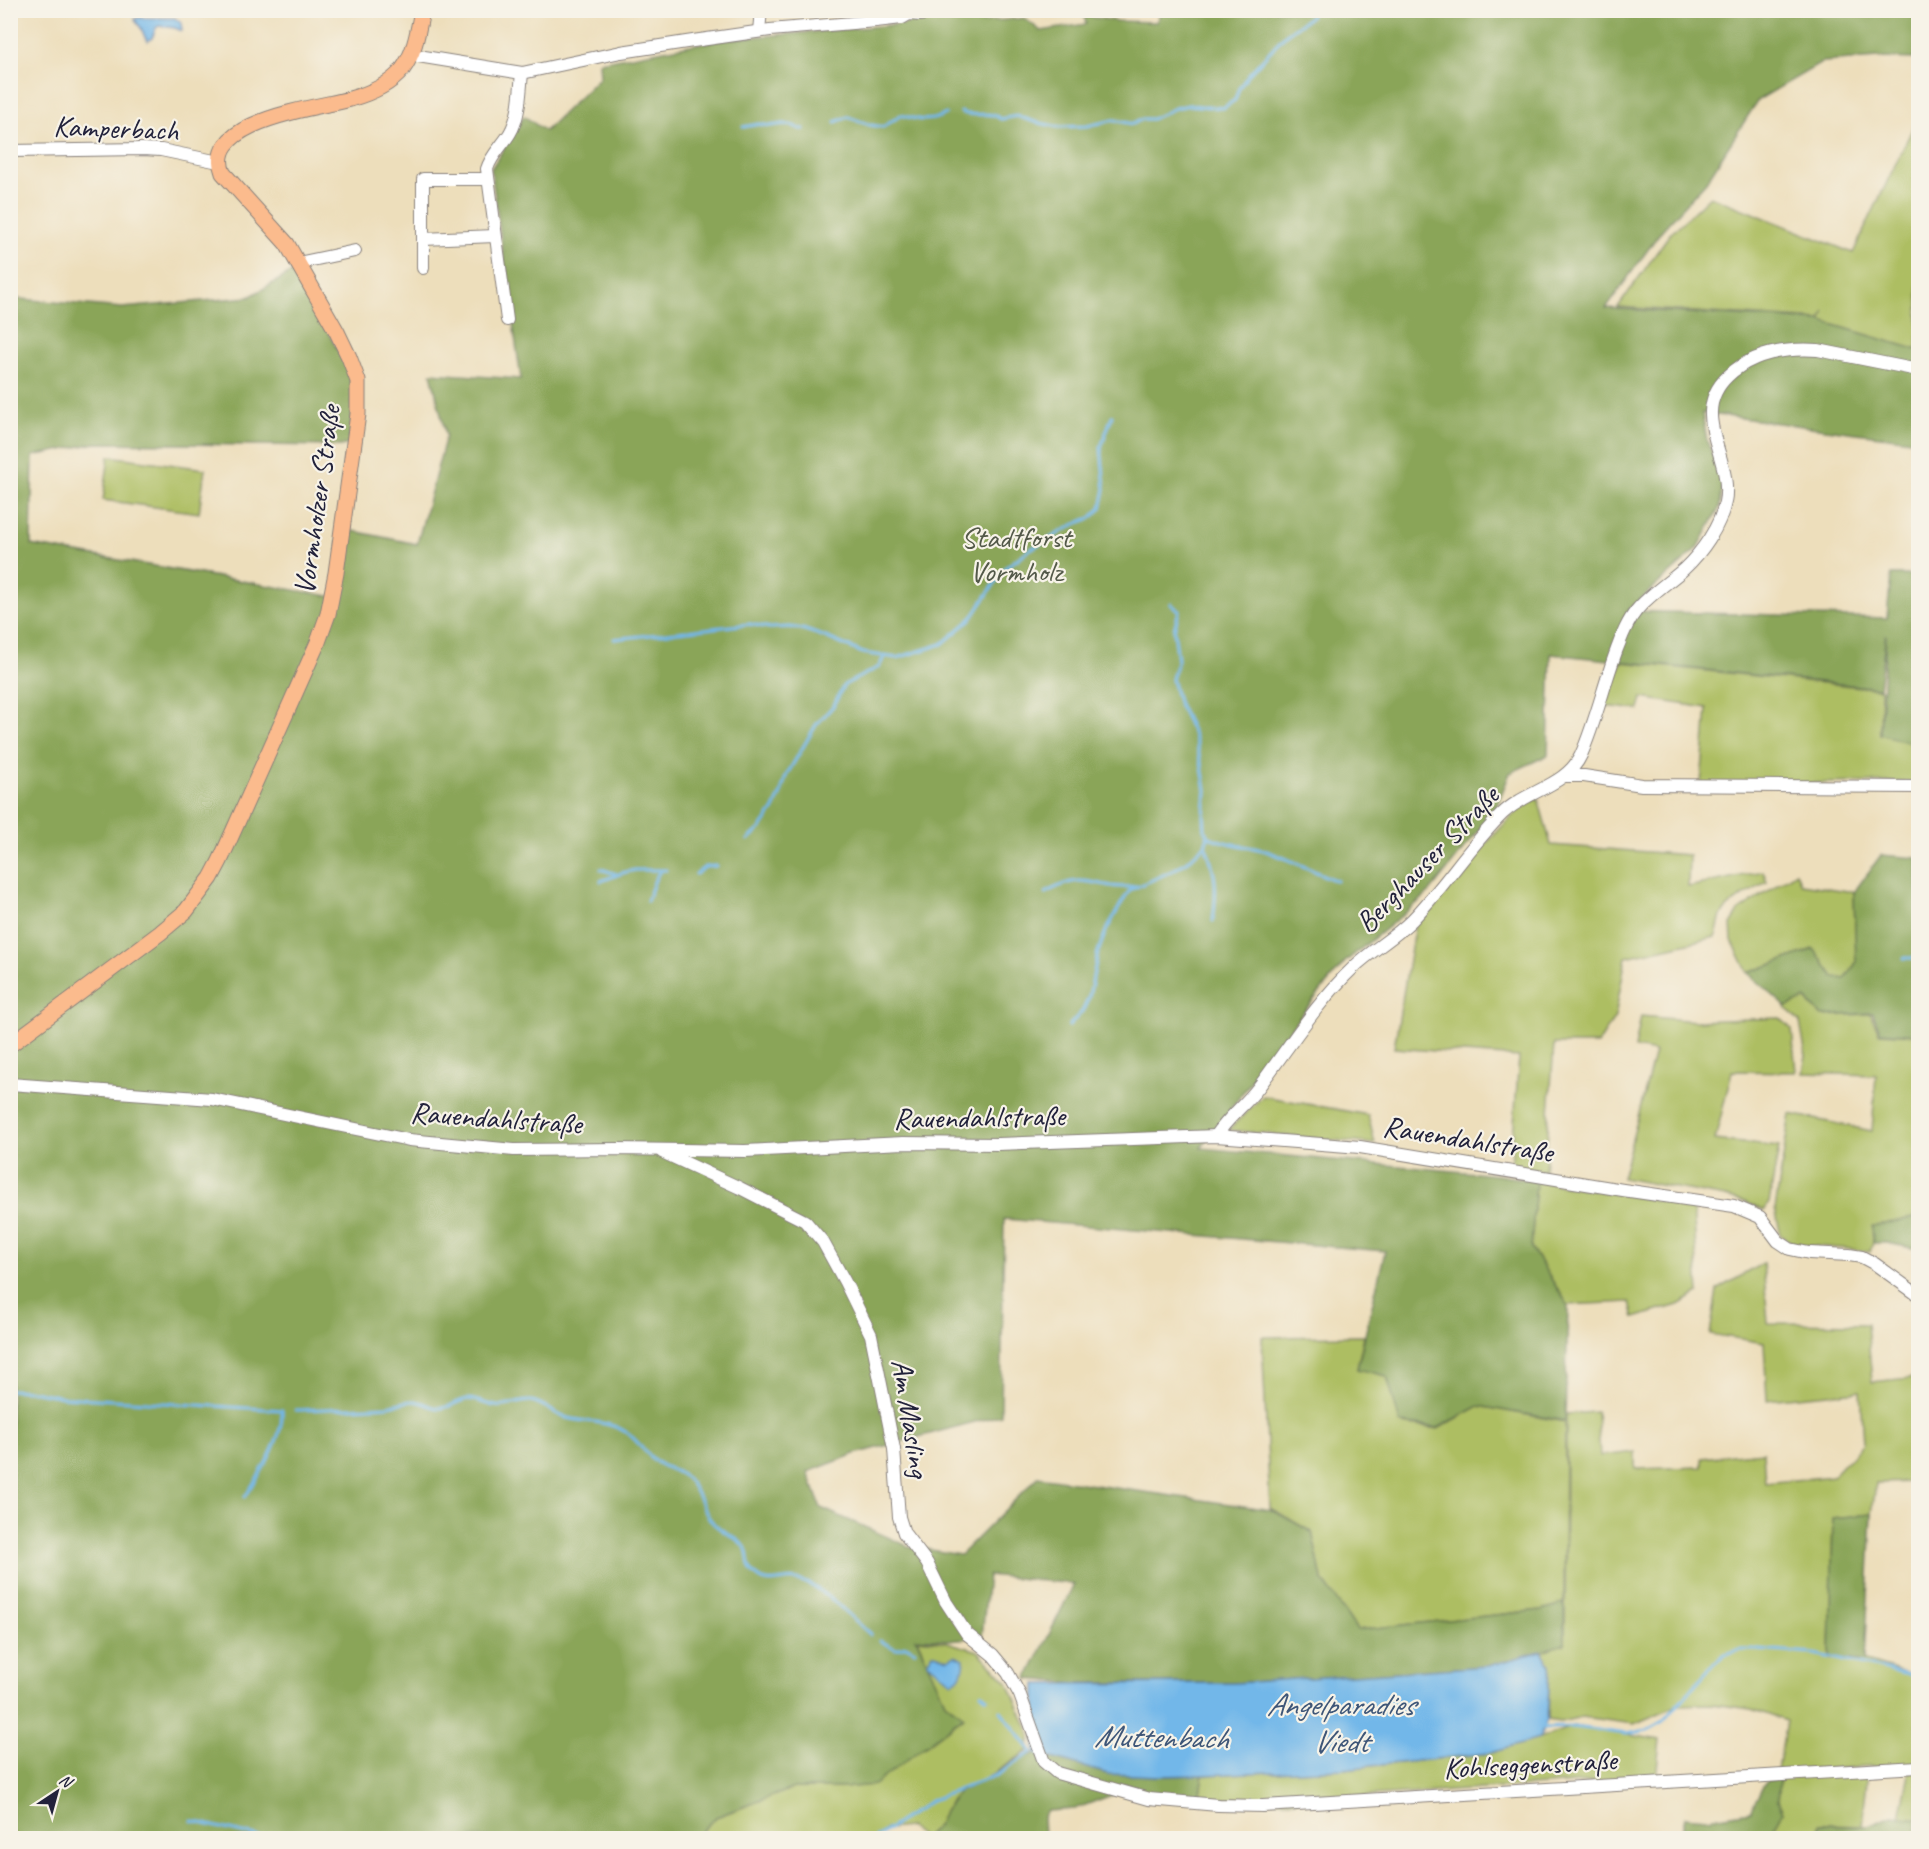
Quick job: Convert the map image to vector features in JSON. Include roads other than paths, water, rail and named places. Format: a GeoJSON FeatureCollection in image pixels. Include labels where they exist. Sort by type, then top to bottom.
{"type":"FeatureCollection","features":[{"type":"Feature","properties":{"kind":"main road"},"geometry":{"type":"LineString","coordinates":[[219,162],[223,147],[241,131],[268,119],[351,99],[372,92],[390,82],[401,71],[411,54],[422,10]]}},
{"type":"Feature","properties":{"kind":"main road","name":"Vormholzer Straße"},"geometry":{"type":"LineString","coordinates":[[10,1045],[160,933],[186,911],[201,894],[220,861],[318,642],[328,614],[354,442],[359,392],[355,372],[349,357],[286,244],[223,173],[219,162]]}},
{"type":"Feature","properties":{"kind":"street"},"geometry":{"type":"LineString","coordinates":[[759,31],[761,10]]}},
{"type":"Feature","properties":{"kind":"street"},"geometry":{"type":"LineString","coordinates":[[411,54],[522,73],[621,52],[759,31],[902,18],[909,12],[921,15],[934,10]]}},
{"type":"Feature","properties":{"kind":"street"},"geometry":{"type":"LineString","coordinates":[[507,320],[487,169],[515,123],[522,73]]}},
{"type":"Feature","properties":{"kind":"street","name":"Kamperbach"},"geometry":{"type":"LineString","coordinates":[[10,151],[143,149],[161,150],[219,162]]}},
{"type":"Feature","properties":{"kind":"street"},"geometry":{"type":"LineString","coordinates":[[423,268],[423,179],[488,178]]}},
{"type":"Feature","properties":{"kind":"street"},"geometry":{"type":"LineString","coordinates":[[423,239],[495,236]]}},
{"type":"Feature","properties":{"kind":"street"},"geometry":{"type":"LineString","coordinates":[[298,263],[355,251]]}},
{"type":"Feature","properties":{"kind":"street","name":"Berghauser Straße"},"geometry":{"type":"LineString","coordinates":[[1216,1136],[1257,1089],[1317,1007],[1353,968],[1412,920],[1499,817],[1521,798],[1565,776],[1576,765],[1624,630],[1639,608],[1686,568],[1712,535],[1725,504],[1727,488],[1724,466],[1710,421],[1715,394],[1728,376],[1750,362],[1775,352],[1806,350],[1818,350],[1918,370]]}},
{"type":"Feature","properties":{"kind":"street"},"geometry":{"type":"LineString","coordinates":[[1565,776],[1584,776],[1642,785],[1918,787]]}},
{"type":"Feature","properties":{"kind":"street","name":"Rauendahlstraße"},"geometry":{"type":"LineString","coordinates":[[10,1084],[212,1099],[409,1140],[514,1150],[745,1151],[903,1143],[998,1144],[1216,1136],[1384,1150],[1734,1206],[1760,1217],[1780,1243],[1790,1249],[1809,1253],[1862,1257],[1918,1295]]}},
{"type":"Feature","properties":{"kind":"street","name":"Am Masling"},"geometry":{"type":"LineString","coordinates":[[657,1150],[805,1221],[823,1242],[871,1335],[894,1449],[899,1517],[904,1533],[927,1563],[946,1602],[967,1634],[993,1655],[1008,1674],[1020,1695],[1044,1762]]}},
{"type":"Feature","properties":{"kind":"street","name":"Kohlseggenstraße"},"geometry":{"type":"LineString","coordinates":[[1044,1762],[1057,1773],[1149,1799],[1263,1806],[1918,1767]]}},
{"type":"Feature","properties":{"kind":"water"},"geometry":{"type":"Polygon","coordinates":[[[137,18],[175,18],[181,23],[182,31],[159,26],[148,41],[135,20],[137,18]]]}},
{"type":"Feature","properties":{"kind":"water","name":"Angelparadies Viedt"},"geometry":{"type":"Polygon","coordinates":[[[1542,1651],[1550,1665],[1547,1720],[1539,1739],[1490,1753],[1343,1769],[1159,1776],[1108,1774],[1035,1753],[1036,1684],[1235,1683],[1489,1666],[1542,1651]]]}},
{"type":"Feature","properties":{"kind":"water"},"geometry":{"type":"Polygon","coordinates":[[[933,1653],[948,1659],[955,1655],[964,1659],[961,1673],[955,1681],[952,1682],[927,1662],[933,1653]]]}},
{"type":"Feature","properties":{"kind":"waterway"},"geometry":{"type":"LineString","coordinates":[[961,112],[971,115],[991,115],[1001,119],[1017,116],[1059,127],[1087,126],[1114,120],[1133,124],[1142,119],[1152,119],[1175,108],[1189,105],[1223,108],[1235,100],[1239,88],[1249,74],[1285,35],[1310,17],[1312,10]]}},
{"type":"Feature","properties":{"kind":"waterway"},"geometry":{"type":"LineString","coordinates":[[835,122],[848,117],[883,127],[901,115],[924,120],[935,119],[946,114]]}},
{"type":"Feature","properties":{"kind":"waterway"},"geometry":{"type":"LineString","coordinates":[[743,127],[759,124],[770,126],[784,124],[804,129]]}},
{"type":"Feature","properties":{"kind":"waterway"},"geometry":{"type":"LineString","coordinates":[[614,639],[750,624],[770,628],[802,629],[863,653],[897,658],[942,644],[971,619],[1005,568],[1029,550],[1077,523],[1091,518],[1101,508],[1105,489],[1101,447],[1112,416]]}},
{"type":"Feature","properties":{"kind":"waterway"},"geometry":{"type":"LineString","coordinates":[[1069,1026],[1083,1010],[1089,997],[1098,952],[1106,931],[1130,890],[1188,861],[1205,845],[1208,836],[1205,831],[1206,790],[1202,767],[1194,735],[1178,702],[1172,679],[1178,660],[1174,630],[1179,611],[1171,604]]}},
{"type":"Feature","properties":{"kind":"waterway"},"geometry":{"type":"LineString","coordinates":[[748,840],[761,828],[774,809],[786,776],[816,725],[834,705],[844,685],[879,667],[884,657]]}},
{"type":"Feature","properties":{"kind":"waterway"},"geometry":{"type":"LineString","coordinates":[[1208,836],[1272,853],[1337,881]]}},
{"type":"Feature","properties":{"kind":"waterway"},"geometry":{"type":"LineString","coordinates":[[1205,845],[1212,864],[1215,882],[1213,921]]}},
{"type":"Feature","properties":{"kind":"waterway"},"geometry":{"type":"LineString","coordinates":[[696,874],[705,867],[716,866]]}},
{"type":"Feature","properties":{"kind":"waterway"},"geometry":{"type":"LineString","coordinates":[[601,869],[616,874]]}},
{"type":"Feature","properties":{"kind":"waterway"},"geometry":{"type":"LineString","coordinates":[[601,881],[635,870],[666,870]]}},
{"type":"Feature","properties":{"kind":"waterway"},"geometry":{"type":"LineString","coordinates":[[647,901],[660,871]]}},
{"type":"Feature","properties":{"kind":"waterway"},"geometry":{"type":"LineString","coordinates":[[1046,893],[1060,885],[1082,881],[1111,886],[1136,886]]}},
{"type":"Feature","properties":{"kind":"waterway"},"geometry":{"type":"LineString","coordinates":[[1904,958],[1918,958]]}},
{"type":"Feature","properties":{"kind":"waterway"},"geometry":{"type":"LineString","coordinates":[[10,1390],[32,1391],[63,1397],[282,1410],[282,1421],[275,1444],[245,1497]]}},
{"type":"Feature","properties":{"kind":"waterway"},"geometry":{"type":"LineString","coordinates":[[296,1410],[387,1406],[413,1401],[439,1408],[469,1399],[500,1406],[531,1401],[564,1417],[621,1429],[658,1463],[679,1473],[691,1483],[714,1524],[744,1546],[754,1574],[763,1580],[774,1582],[790,1579],[811,1585],[829,1597],[870,1634]]}},
{"type":"Feature","properties":{"kind":"waterway"},"geometry":{"type":"LineString","coordinates":[[880,1641],[896,1649],[906,1646],[915,1651]]}},
{"type":"Feature","properties":{"kind":"waterway","name":"Muttenbach"},"geometry":{"type":"LineString","coordinates":[[1544,1725],[1544,1728],[1574,1727],[1627,1734],[1647,1730],[1663,1721],[1714,1663],[1725,1654],[1740,1650],[1814,1654],[1918,1677]]}},
{"type":"Feature","properties":{"kind":"waterway"},"geometry":{"type":"LineString","coordinates":[[981,1693],[987,1698]]}},
{"type":"Feature","properties":{"kind":"waterway","name":"Muttenbach"},"geometry":{"type":"LineString","coordinates":[[875,1838],[932,1800],[997,1775],[1032,1752],[1001,1711]]}},
{"type":"Feature","properties":{"kind":"waterway"},"geometry":{"type":"LineString","coordinates":[[192,1821],[264,1838]]}},
{"type":"Feature","properties":{"kind":"park label","name":"Stadtforst Vormholz"},"geometry":{"type":"Point","coordinates":[1016,554]}}]}
